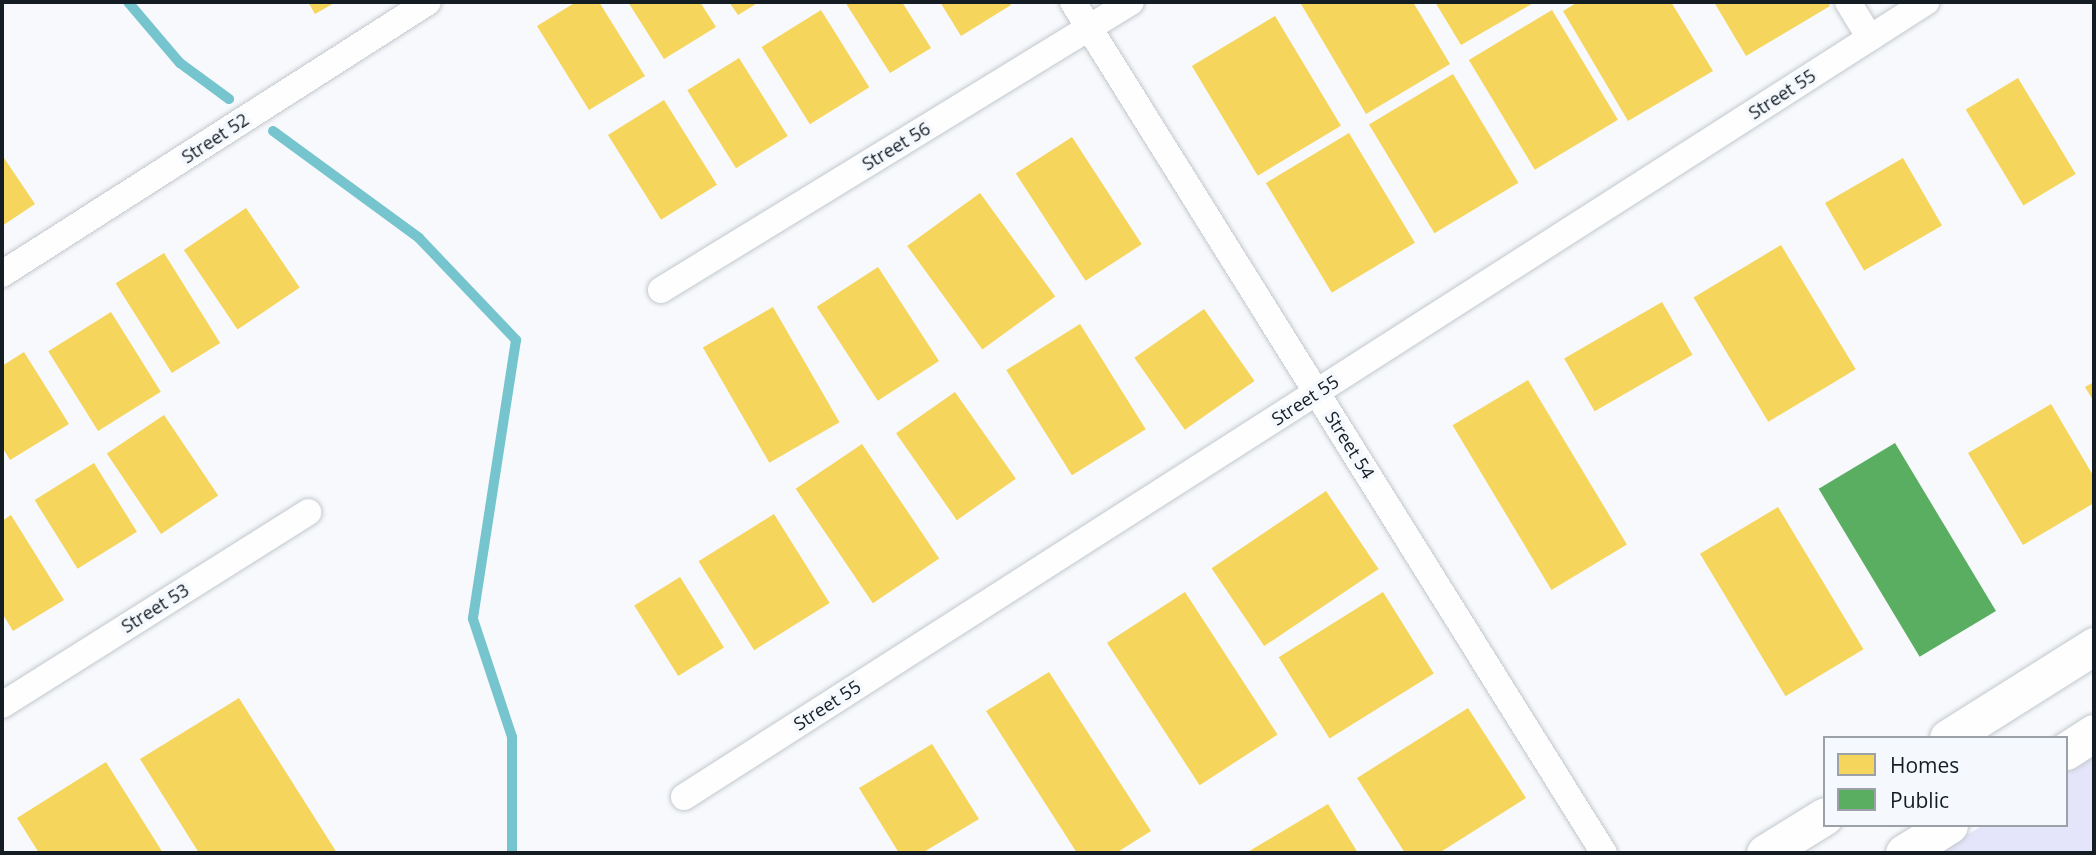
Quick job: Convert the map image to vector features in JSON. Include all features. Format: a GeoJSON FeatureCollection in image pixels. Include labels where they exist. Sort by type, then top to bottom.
{"type":"FeatureCollection","features":[{"type":"Feature","properties":{"kind":"main road"},"geometry":{"type":"LineString","coordinates":[[1951,736],[2093,648]]}},
{"type":"Feature","properties":{"kind":"main road"},"geometry":{"type":"LineString","coordinates":[[2068,750],[2094,733]]}},
{"type":"Feature","properties":{"kind":"main road"},"geometry":{"type":"LineString","coordinates":[[1765,853],[1823,817]]}},
{"type":"Feature","properties":{"kind":"main road"},"geometry":{"type":"LineString","coordinates":[[1905,853],[1946,827]]}},
{"type":"Feature","properties":{"kind":"street","name":"Street 52"},"geometry":{"type":"LineString","coordinates":[[2,274],[428,2]]}},
{"type":"Feature","properties":{"kind":"street","name":"Street 54"},"geometry":{"type":"LineString","coordinates":[[1073,2],[1604,853]]}},
{"type":"Feature","properties":{"kind":"street","name":"Street 56"},"geometry":{"type":"LineString","coordinates":[[661,290],[1131,2]]}},
{"type":"Feature","properties":{"kind":"street"},"geometry":{"type":"LineString","coordinates":[[1848,2],[1870,38]]}},
{"type":"Feature","properties":{"kind":"street","name":"Street 55"},"geometry":{"type":"LineString","coordinates":[[684,797],[1926,2]]}},
{"type":"Feature","properties":{"kind":"street","name":"Street 53"},"geometry":{"type":"LineString","coordinates":[[2,705],[308,512]]}},
{"type":"Feature","properties":{"kind":"shaded area"},"geometry":{"type":"Polygon","coordinates":[[[2094,755],[2094,853],[1939,853],[1980,827],[2068,827],[2068,771],[2094,755]]]}},
{"type":"Feature","properties":{"kind":"building: Homes"},"geometry":{"type":"Polygon","coordinates":[[[308,2],[336,2],[315,14],[308,2]]]}},
{"type":"Feature","properties":{"kind":"building: Homes"},"geometry":{"type":"Polygon","coordinates":[[[576,2],[599,2],[645,76],[589,110],[537,26],[576,2]]]}},
{"type":"Feature","properties":{"kind":"building: Homes"},"geometry":{"type":"Polygon","coordinates":[[[628,2],[700,2],[716,27],[664,59],[628,2]]]}},
{"type":"Feature","properties":{"kind":"building: Homes"},"geometry":{"type":"Polygon","coordinates":[[[729,2],[759,2],[738,15],[729,2]]]}},
{"type":"Feature","properties":{"kind":"building: Homes"},"geometry":{"type":"Polygon","coordinates":[[[845,2],[902,2],[931,48],[890,73],[845,2]]]}},
{"type":"Feature","properties":{"kind":"building: Homes"},"geometry":{"type":"Polygon","coordinates":[[[940,2],[1009,2],[1011,5],[961,36],[940,2]]]}},
{"type":"Feature","properties":{"kind":"building: Homes"},"geometry":{"type":"Polygon","coordinates":[[[1413,2],[1450,64],[1366,114],[1301,4],[1413,2]]]}},
{"type":"Feature","properties":{"kind":"building: Homes"},"geometry":{"type":"Polygon","coordinates":[[[1435,2],[1535,2],[1461,45],[1435,2]]]}},
{"type":"Feature","properties":{"kind":"building: Homes"},"geometry":{"type":"Polygon","coordinates":[[[1578,2],[1671,2],[1713,71],[1628,121],[1563,11],[1578,2]]]}},
{"type":"Feature","properties":{"kind":"building: Homes"},"geometry":{"type":"Polygon","coordinates":[[[1714,2],[1828,2],[1830,6],[1746,56],[1714,2]]]}},
{"type":"Feature","properties":{"kind":"building: Homes"},"geometry":{"type":"Polygon","coordinates":[[[821,10],[869,87],[810,124],[762,47],[821,10]]]}},
{"type":"Feature","properties":{"kind":"building: Homes"},"geometry":{"type":"Polygon","coordinates":[[[1552,10],[1618,120],[1535,170],[1469,60],[1552,10]]]}},
{"type":"Feature","properties":{"kind":"building: Homes"},"geometry":{"type":"Polygon","coordinates":[[[1275,16],[1341,126],[1258,176],[1192,66],[1275,16]]]}},
{"type":"Feature","properties":{"kind":"building: Homes"},"geometry":{"type":"Polygon","coordinates":[[[739,58],[788,136],[736,168],[687,90],[739,58]]]}},
{"type":"Feature","properties":{"kind":"building: Homes"},"geometry":{"type":"Polygon","coordinates":[[[1453,74],[1518,183],[1434,233],[1369,124],[1453,74]]]}},
{"type":"Feature","properties":{"kind":"building: Homes"},"geometry":{"type":"Polygon","coordinates":[[[2018,78],[2076,174],[2023,205],[1966,109],[2018,78]]]}},
{"type":"Feature","properties":{"kind":"building: Homes"},"geometry":{"type":"Polygon","coordinates":[[[664,100],[717,185],[661,220],[608,135],[664,100]]]}},
{"type":"Feature","properties":{"kind":"building: Homes"},"geometry":{"type":"Polygon","coordinates":[[[1349,133],[1415,243],[1332,293],[1266,183],[1349,133]]]}},
{"type":"Feature","properties":{"kind":"building: Homes"},"geometry":{"type":"Polygon","coordinates":[[[1072,137],[1142,244],[1086,281],[1016,173],[1072,137]]]}},
{"type":"Feature","properties":{"kind":"building: Homes"},"geometry":{"type":"Polygon","coordinates":[[[2,155],[35,204],[2,226],[2,155]]]}},
{"type":"Feature","properties":{"kind":"building: Homes"},"geometry":{"type":"Polygon","coordinates":[[[1903,158],[1942,226],[1864,271],[1825,203],[1903,158]]]}},
{"type":"Feature","properties":{"kind":"building: Homes"},"geometry":{"type":"Polygon","coordinates":[[[980,193],[1055,297],[982,349],[907,246],[980,193]]]}},
{"type":"Feature","properties":{"kind":"building: Homes"},"geometry":{"type":"Polygon","coordinates":[[[246,208],[300,288],[238,330],[184,250],[246,208]]]}},
{"type":"Feature","properties":{"kind":"building: Homes"},"geometry":{"type":"Polygon","coordinates":[[[1781,245],[1856,369],[1768,422],[1694,298],[1781,245]]]}},
{"type":"Feature","properties":{"kind":"building: Homes"},"geometry":{"type":"Polygon","coordinates":[[[164,253],[220,343],[172,373],[116,283],[164,253]]]}},
{"type":"Feature","properties":{"kind":"building: Homes"},"geometry":{"type":"Polygon","coordinates":[[[878,267],[939,361],[878,401],[817,307],[878,267]]]}},
{"type":"Feature","properties":{"kind":"building: Homes"},"geometry":{"type":"Polygon","coordinates":[[[1662,302],[1692,355],[1595,411],[1564,358],[1662,302]]]}},
{"type":"Feature","properties":{"kind":"building: Homes"},"geometry":{"type":"Polygon","coordinates":[[[773,307],[840,422],[769,463],[703,348],[773,307]]]}},
{"type":"Feature","properties":{"kind":"building: Homes"},"geometry":{"type":"Polygon","coordinates":[[[1204,309],[1254,381],[1185,430],[1134,358],[1204,309]]]}},
{"type":"Feature","properties":{"kind":"building: Homes"},"geometry":{"type":"Polygon","coordinates":[[[111,312],[161,392],[98,431],[48,351],[111,312]]]}},
{"type":"Feature","properties":{"kind":"building: Homes"},"geometry":{"type":"Polygon","coordinates":[[[1080,324],[1146,429],[1072,475],[1006,370],[1080,324]]]}},
{"type":"Feature","properties":{"kind":"building: Homes"},"geometry":{"type":"Polygon","coordinates":[[[24,352],[69,424],[10,460],[2,447],[2,366],[24,352]]]}},
{"type":"Feature","properties":{"kind":"building: Homes"},"geometry":{"type":"Polygon","coordinates":[[[1528,380],[1627,545],[1551,590],[1453,425],[1528,380]]]}},
{"type":"Feature","properties":{"kind":"building: Homes"},"geometry":{"type":"Polygon","coordinates":[[[2094,382],[2094,402],[2085,387],[2094,382]]]}},
{"type":"Feature","properties":{"kind":"building: Homes"},"geometry":{"type":"Polygon","coordinates":[[[955,392],[1016,479],[957,520],[896,433],[955,392]]]}},
{"type":"Feature","properties":{"kind":"building: Homes"},"geometry":{"type":"Polygon","coordinates":[[[2051,404],[2094,477],[2094,503],[2023,545],[1968,453],[2051,404]]]}},
{"type":"Feature","properties":{"kind":"building: Homes"},"geometry":{"type":"Polygon","coordinates":[[[164,415],[218,495],[161,534],[107,454],[164,415]]]}},
{"type":"Feature","properties":{"kind":"building: Homes"},"geometry":{"type":"Polygon","coordinates":[[[862,444],[939,558],[873,603],[796,489],[862,444]]]}},
{"type":"Feature","properties":{"kind":"building: Homes"},"geometry":{"type":"Polygon","coordinates":[[[94,463],[137,532],[78,569],[35,500],[94,463]]]}},
{"type":"Feature","properties":{"kind":"building: Homes"},"geometry":{"type":"Polygon","coordinates":[[[1326,491],[1379,569],[1264,646],[1212,568],[1326,491]]]}},
{"type":"Feature","properties":{"kind":"building: Homes"},"geometry":{"type":"Polygon","coordinates":[[[1778,507],[1863,649],[1785,696],[1700,554],[1778,507]]]}},
{"type":"Feature","properties":{"kind":"building: Homes"},"geometry":{"type":"Polygon","coordinates":[[[774,514],[830,603],[754,650],[699,561],[774,514]]]}},
{"type":"Feature","properties":{"kind":"building: Homes"},"geometry":{"type":"Polygon","coordinates":[[[11,515],[64,600],[13,631],[2,613],[2,521],[11,515]]]}},
{"type":"Feature","properties":{"kind":"building: Homes"},"geometry":{"type":"Polygon","coordinates":[[[680,577],[724,647],[678,676],[634,606],[680,577]]]}},
{"type":"Feature","properties":{"kind":"building: Homes"},"geometry":{"type":"Polygon","coordinates":[[[1185,592],[1278,735],[1200,785],[1107,643],[1185,592]]]}},
{"type":"Feature","properties":{"kind":"building: Homes"},"geometry":{"type":"Polygon","coordinates":[[[1383,592],[1434,673],[1330,739],[1279,657],[1383,592]]]}},
{"type":"Feature","properties":{"kind":"building: Homes"},"geometry":{"type":"Polygon","coordinates":[[[1049,672],[1151,831],[1116,853],[1077,853],[986,711],[1049,672]]]}},
{"type":"Feature","properties":{"kind":"building: Homes"},"geometry":{"type":"Polygon","coordinates":[[[239,698],[337,853],[199,853],[140,759],[239,698]]]}},
{"type":"Feature","properties":{"kind":"building: Homes"},"geometry":{"type":"Polygon","coordinates":[[[1468,708],[1526,798],[1439,853],[1405,853],[1357,778],[1468,708]]]}},
{"type":"Feature","properties":{"kind":"building: Homes"},"geometry":{"type":"Polygon","coordinates":[[[932,744],[979,819],[922,853],[899,853],[859,788],[932,744]]]}},
{"type":"Feature","properties":{"kind":"building: Homes"},"geometry":{"type":"Polygon","coordinates":[[[106,762],[163,853],[39,853],[17,818],[106,762]]]}},
{"type":"Feature","properties":{"kind":"building: Homes"},"geometry":{"type":"Polygon","coordinates":[[[1328,804],[1358,853],[1246,853],[1328,804]]]}},
{"type":"Feature","properties":{"kind":"building: Public"},"geometry":{"type":"Polygon","coordinates":[[[1895,443],[1996,611],[1920,657],[1819,489],[1895,443]]]}},
{"type":"Feature","properties":{"kind":"waterway"},"geometry":{"type":"LineString","coordinates":[[128,2],[180,63],[229,99]]}},
{"type":"Feature","properties":{"kind":"waterway"},"geometry":{"type":"LineString","coordinates":[[273,131],[419,238],[516,340],[473,619],[512,737],[512,853]]}}]}
